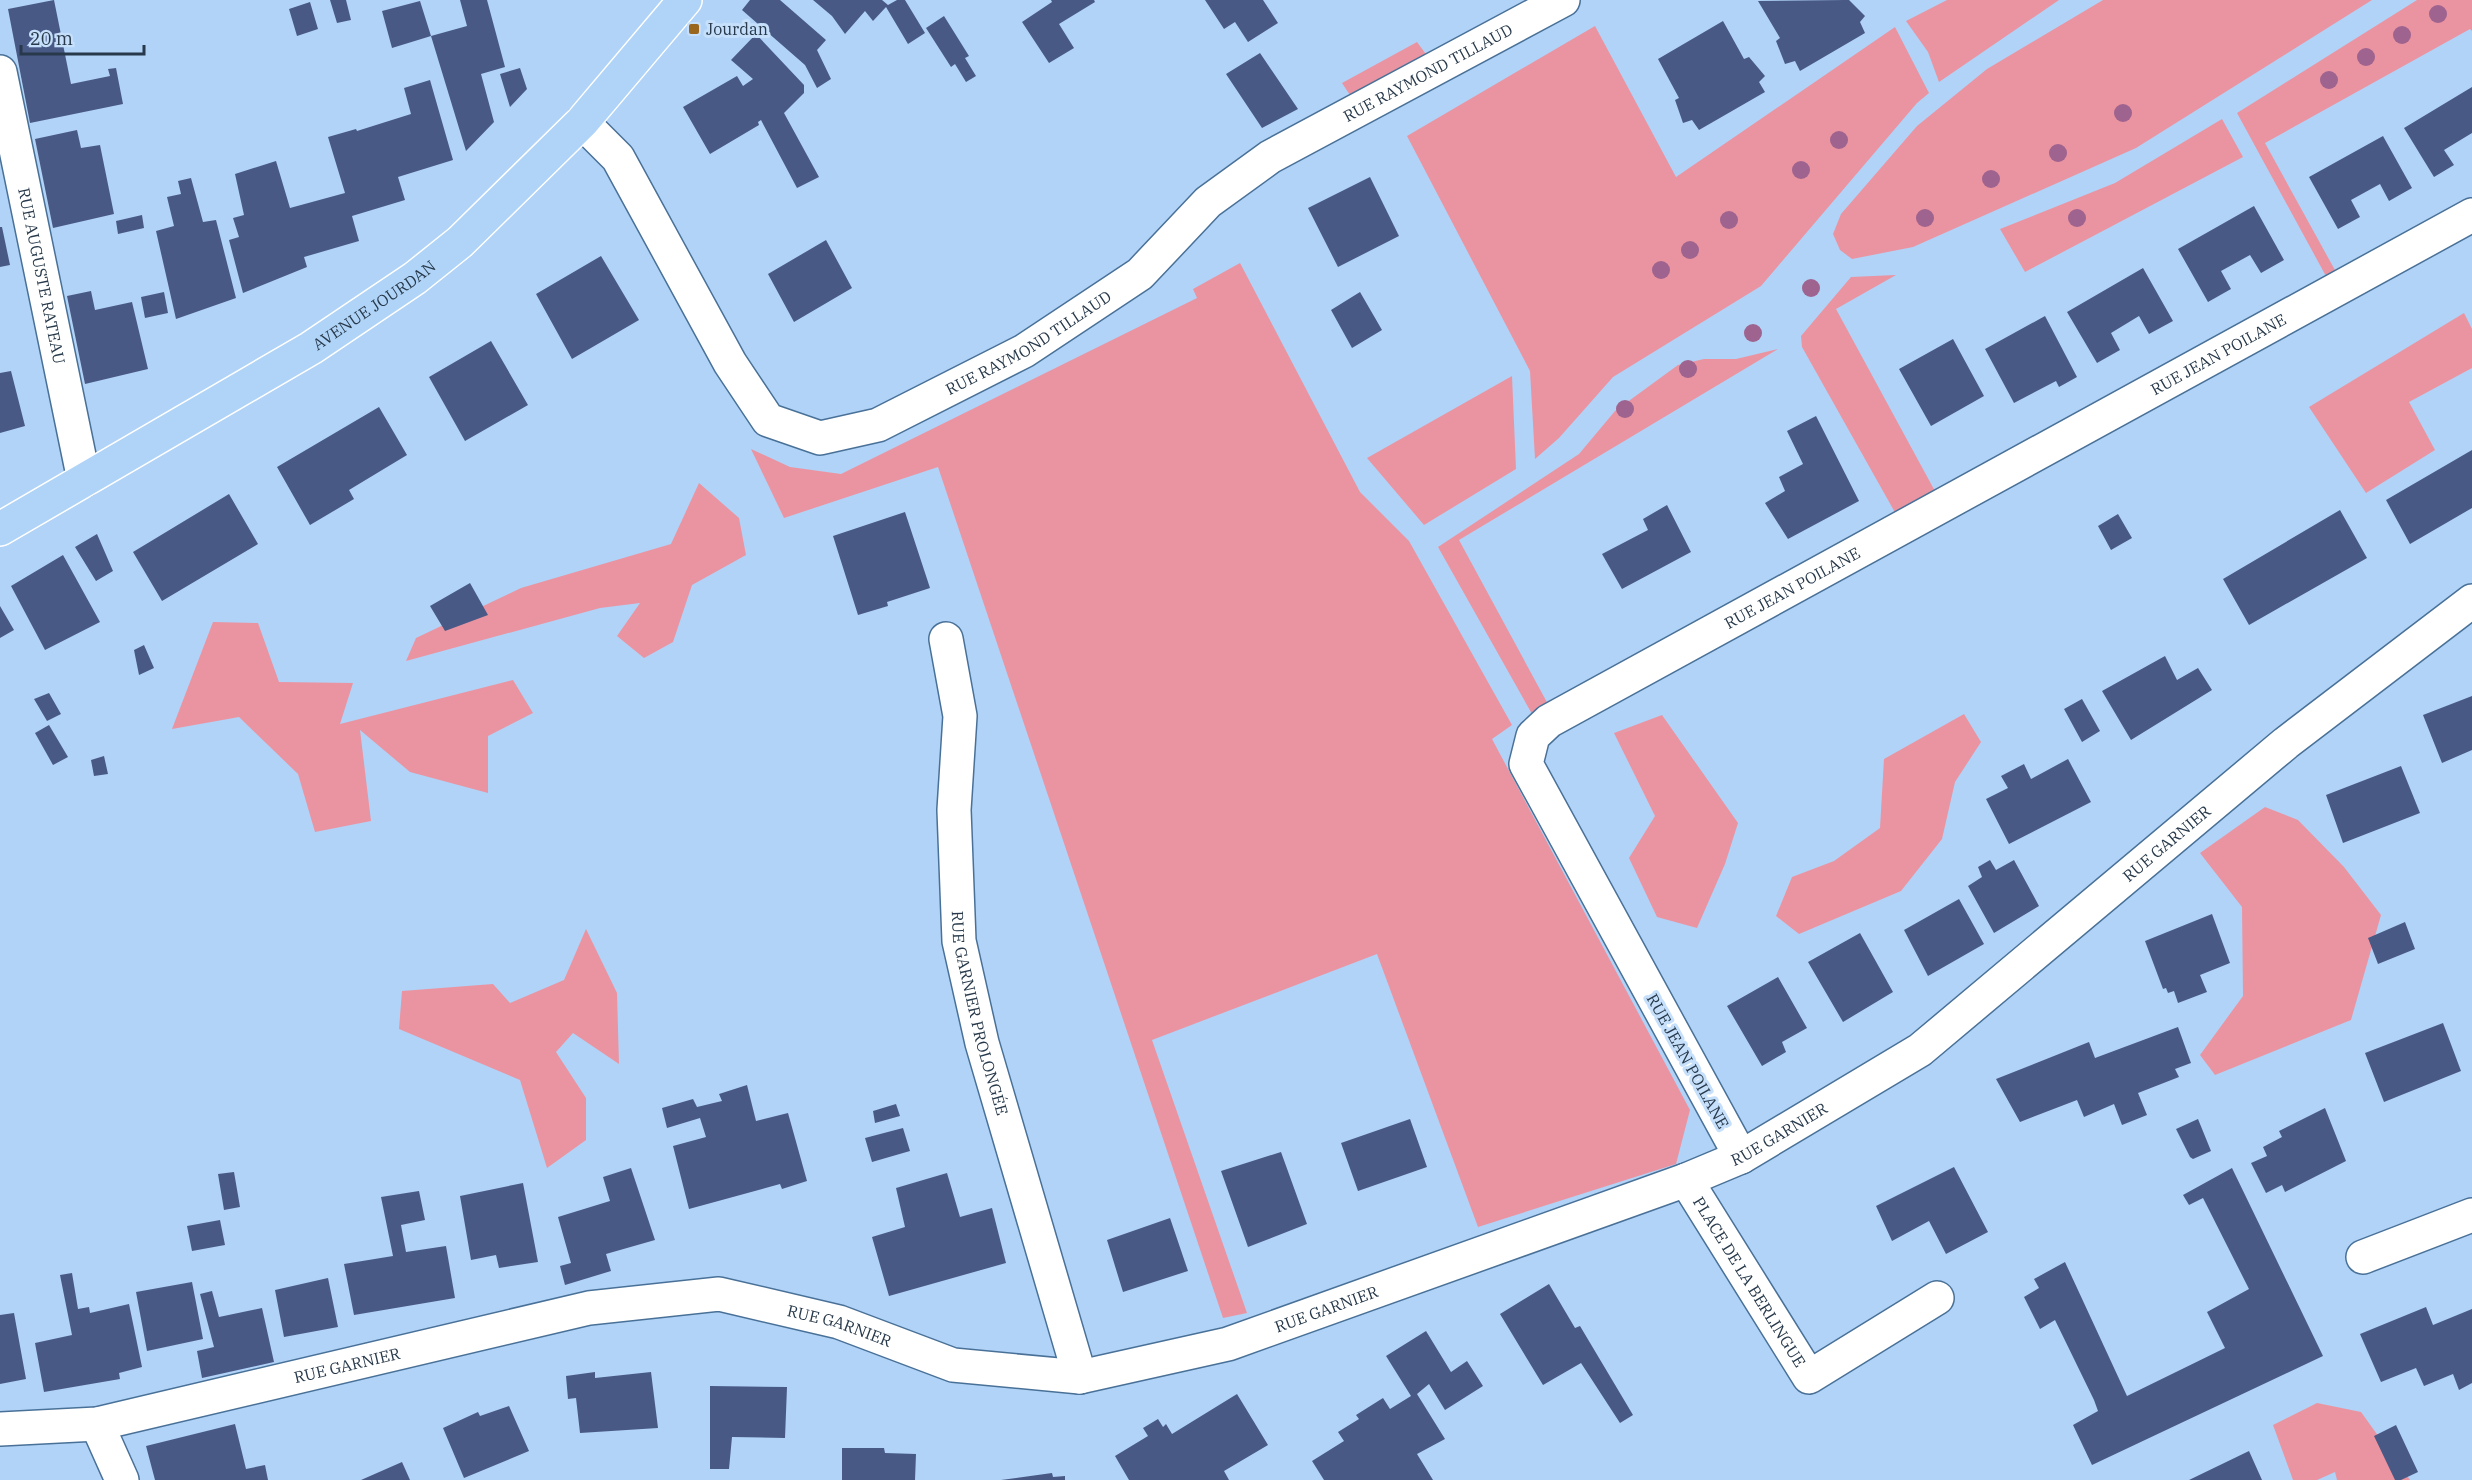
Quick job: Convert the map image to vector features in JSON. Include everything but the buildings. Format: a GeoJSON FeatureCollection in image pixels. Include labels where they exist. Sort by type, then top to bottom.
{"type":"FeatureCollection","features":[{"type":"Feature","properties":{"kind":"main road","name":"AVENUE JOURDAN"},"geometry":{"type":"LineString","coordinates":[[0,529],[311,348],[415,278],[459,242],[582,122],[685,0]]}},
{"type":"Feature","properties":{"kind":"street","name":"RUE RAYMOND TILLAUD"},"geometry":{"type":"LineString","coordinates":[[582,122],[618,158],[730,363],[768,420],[820,438],[878,425],[1024,351],[1140,274],[1208,202],[1270,158],[1563,0]]}},
{"type":"Feature","properties":{"kind":"street","name":"RUE AUGUSTE RATEAU"},"geometry":{"type":"LineString","coordinates":[[0,72],[84,480]]}},
{"type":"Feature","properties":{"kind":"street","name":"RUE JEAN POILANE"},"geometry":{"type":"LineString","coordinates":[[1741,1157],[1526,764],[1533,736],[1549,721],[2472,215]]}},
{"type":"Feature","properties":{"kind":"street","name":"RUE GARNIER"},"geometry":{"type":"LineString","coordinates":[[0,1429],[97,1424],[589,1308],[719,1294],[839,1322],[953,1365],[1080,1377],[1228,1344],[1686,1180],[1741,1157],[1920,1050],[2286,743],[2472,601]]}},
{"type":"Feature","properties":{"kind":"street","name":"RUE GARNIER PROLONGÉE"},"geometry":{"type":"LineString","coordinates":[[946,639],[960,716],[954,810],[959,941],[982,1043],[1080,1377]]}},
{"type":"Feature","properties":{"kind":"street","name":"PLACE DE LA BERLINGUE"},"geometry":{"type":"LineString","coordinates":[[1686,1180],[1809,1377],[1937,1298]]}},
{"type":"Feature","properties":{"kind":"street"},"geometry":{"type":"LineString","coordinates":[[2363,1257],[2472,1215]]}},
{"type":"Feature","properties":{"kind":"street"},"geometry":{"type":"LineString","coordinates":[[97,1424],[122,1480]]}},
{"type":"Feature","properties":{"kind":"shaded area"},"geometry":{"type":"Polygon","coordinates":[[[1947,0],[2059,0],[1939,82],[1928,52],[1906,21],[1947,0]]]}},
{"type":"Feature","properties":{"kind":"shaded area"},"geometry":{"type":"Polygon","coordinates":[[[2103,0],[2372,0],[2136,148],[1913,247],[1852,259],[1840,250],[1833,234],[1841,214],[1917,126],[1987,69],[2103,0]]]}},
{"type":"Feature","properties":{"kind":"shaded area"},"geometry":{"type":"Polygon","coordinates":[[[2417,0],[2472,0],[2472,31],[2470,29],[2265,143],[2336,272],[2327,278],[2237,113],[2417,0]]]}},
{"type":"Feature","properties":{"kind":"shaded area"},"geometry":{"type":"Polygon","coordinates":[[[1595,26],[1676,177],[1895,27],[1929,93],[1917,103],[1761,286],[1613,377],[1559,438],[1535,459],[1530,371],[1407,136],[1595,26]]]}},
{"type":"Feature","properties":{"kind":"shaded area"},"geometry":{"type":"Polygon","coordinates":[[[1417,42],[1431,61],[1356,104],[1342,83],[1417,42]]]}},
{"type":"Feature","properties":{"kind":"shaded area"},"geometry":{"type":"Polygon","coordinates":[[[2222,119],[2243,157],[2025,272],[2000,229],[2115,183],[2222,119]]]}},
{"type":"Feature","properties":{"kind":"shaded area"},"geometry":{"type":"Polygon","coordinates":[[[1240,263],[1360,492],[1409,541],[1512,725],[1492,739],[1690,1110],[1676,1164],[1478,1227],[1377,954],[1152,1040],[1247,1313],[1223,1318],[938,467],[784,518],[751,449],[790,467],[841,474],[1197,298],[1193,289],[1240,263]]]}},
{"type":"Feature","properties":{"kind":"shaded area"},"geometry":{"type":"Polygon","coordinates":[[[1896,275],[1836,309],[1936,493],[1897,516],[1802,347],[1801,336],[1851,277],[1896,275]]]}},
{"type":"Feature","properties":{"kind":"shaded area"},"geometry":{"type":"Polygon","coordinates":[[[2464,313],[2472,329],[2472,368],[2409,402],[2435,450],[2366,493],[2309,407],[2464,313]]]}},
{"type":"Feature","properties":{"kind":"shaded area"},"geometry":{"type":"Polygon","coordinates":[[[1778,349],[1459,540],[1549,706],[1532,714],[1438,547],[1579,454],[1615,411],[1678,365],[1704,359],[1736,359],[1778,349]]]}},
{"type":"Feature","properties":{"kind":"shaded area"},"geometry":{"type":"Polygon","coordinates":[[[1512,376],[1516,469],[1424,525],[1367,458],[1512,376]]]}},
{"type":"Feature","properties":{"kind":"shaded area"},"geometry":{"type":"Polygon","coordinates":[[[699,483],[739,518],[746,555],[692,585],[673,642],[644,658],[617,636],[640,603],[600,608],[406,661],[416,638],[521,588],[671,544],[699,483]]]}},
{"type":"Feature","properties":{"kind":"shaded area"},"geometry":{"type":"Polygon","coordinates":[[[213,622],[258,623],[279,682],[353,683],[340,724],[513,680],[533,713],[488,736],[488,793],[410,772],[360,730],[371,821],[315,832],[298,774],[239,717],[172,729],[213,622]]]}},
{"type":"Feature","properties":{"kind":"shaded area"},"geometry":{"type":"Polygon","coordinates":[[[1964,714],[1981,742],[1955,782],[1942,839],[1901,891],[1799,934],[1776,916],[1792,877],[1834,861],[1880,828],[1884,759],[1964,714]]]}},
{"type":"Feature","properties":{"kind":"shaded area"},"geometry":{"type":"Polygon","coordinates":[[[1662,715],[1738,823],[1725,864],[1697,928],[1657,917],[1629,858],[1655,816],[1614,733],[1662,715]]]}},
{"type":"Feature","properties":{"kind":"shaded area"},"geometry":{"type":"Polygon","coordinates":[[[2265,807],[2298,820],[2344,867],[2381,915],[2351,1020],[2215,1075],[2200,1055],[2243,996],[2242,907],[2200,853],[2265,807]]]}},
{"type":"Feature","properties":{"kind":"shaded area"},"geometry":{"type":"Polygon","coordinates":[[[586,929],[617,993],[619,1064],[573,1033],[556,1052],[586,1098],[586,1140],[547,1168],[520,1080],[399,1029],[402,991],[493,984],[510,1003],[564,980],[586,929]]]}},
{"type":"Feature","properties":{"kind":"shaded area"},"geometry":{"type":"Polygon","coordinates":[[[2317,1403],[2361,1412],[2410,1480],[2337,1480],[2335,1472],[2317,1480],[2293,1480],[2273,1425],[2317,1403]]]}},
{"type":"Feature","properties":{"kind":"place","name":"Jourdan"},"geometry":{"type":"Point","coordinates":[694,29]}}]}
